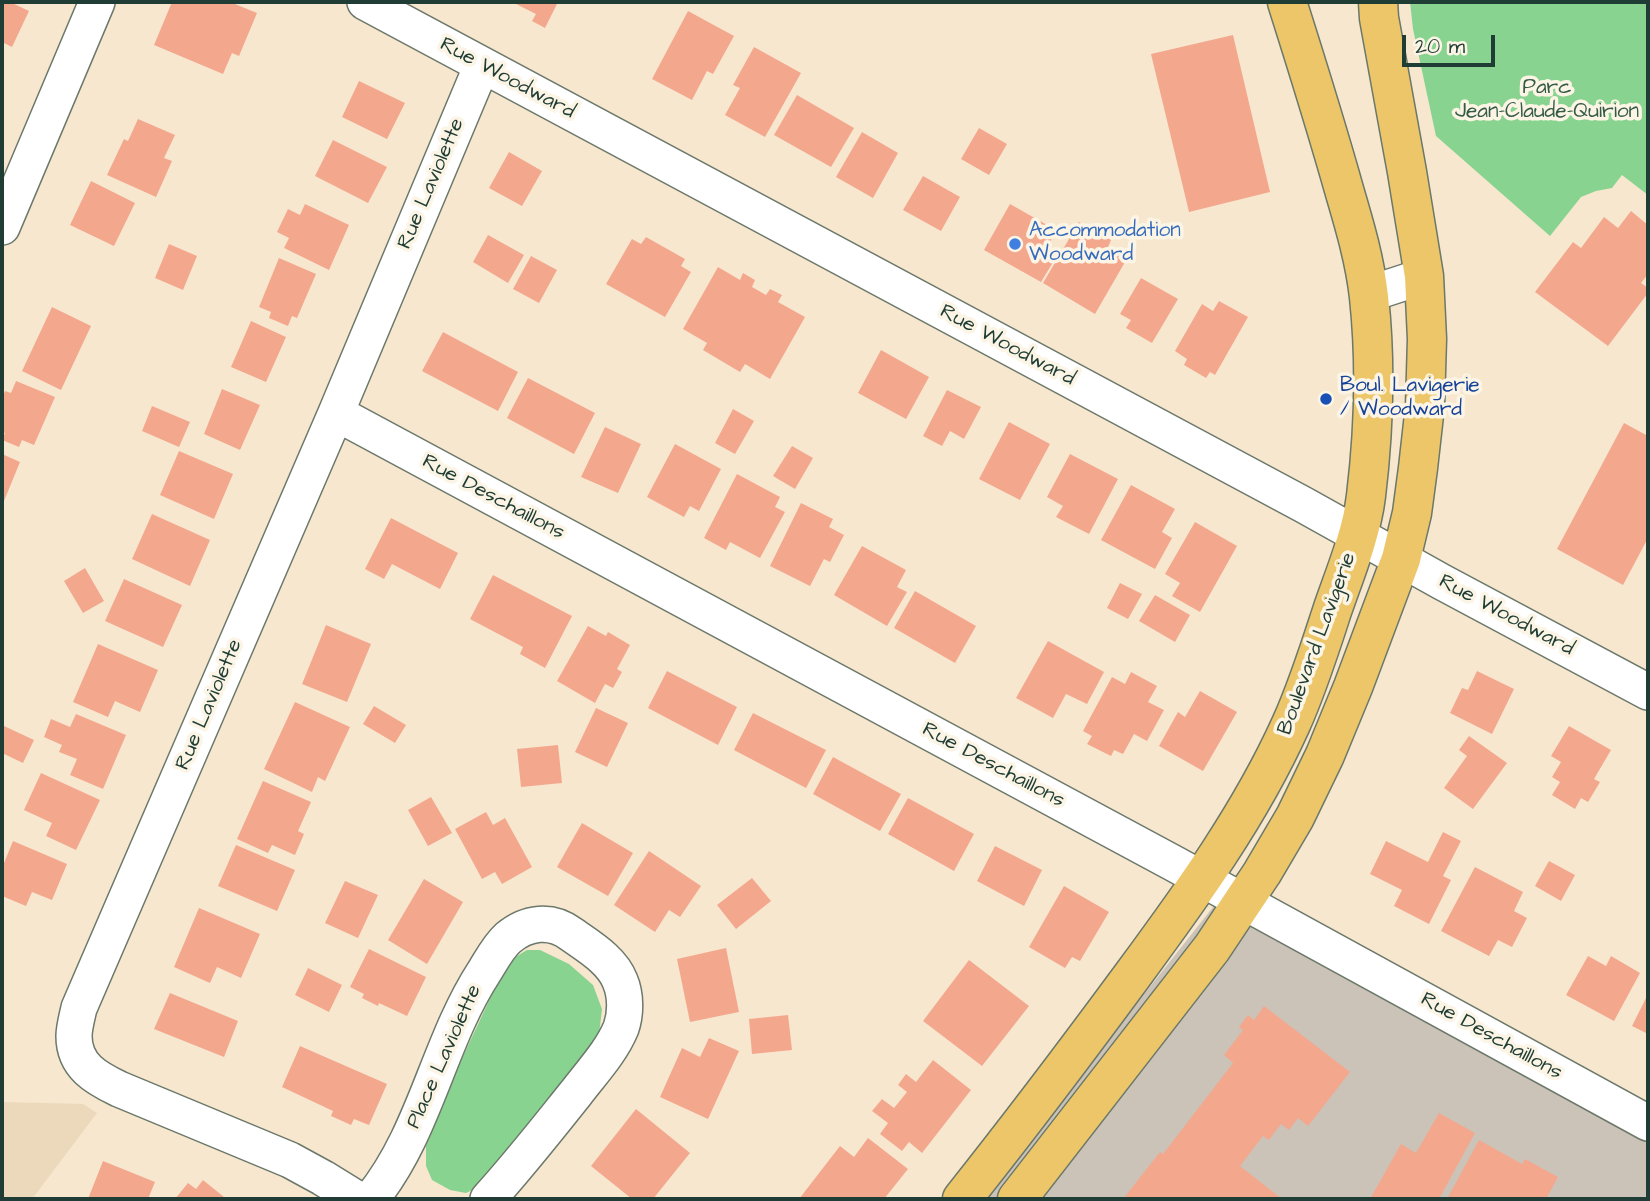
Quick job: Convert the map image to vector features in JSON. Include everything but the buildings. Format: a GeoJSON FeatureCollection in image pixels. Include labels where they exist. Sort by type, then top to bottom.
{"type":"FeatureCollection","features":[{"type":"Feature","properties":{"kind":"main road","name":"Boulevard Lavigerie"},"geometry":{"type":"LineString","coordinates":[[962,1199],[1106,1012],[1202,879],[1256,793],[1292,722],[1358,535],[1366,496],[1374,419],[1374,358],[1369,294],[1362,252],[1287,2]]}},
{"type":"Feature","properties":{"kind":"main road"},"geometry":{"type":"LineString","coordinates":[[1017,1199],[1189,978],[1243,902],[1295,817],[1325,755],[1353,687],[1401,559],[1412,513],[1425,406],[1427,339],[1424,276],[1378,2]]}},
{"type":"Feature","properties":{"kind":"street"},"geometry":{"type":"LineString","coordinates":[[2,227],[97,2]]}},
{"type":"Feature","properties":{"kind":"street","name":"Rue Woodward"},"geometry":{"type":"LineString","coordinates":[[365,2],[1648,692]]}},
{"type":"Feature","properties":{"kind":"street","name":"Rue Laviolette"},"geometry":{"type":"LineString","coordinates":[[357,1199],[290,1160],[96,1078],[79,1061],[74,1037],[79,1008],[336,413],[482,65]]}},
{"type":"Feature","properties":{"kind":"street"},"geometry":{"type":"LineString","coordinates":[[1369,294],[1424,276]]}},
{"type":"Feature","properties":{"kind":"street","name":"Rue Deschaillons"},"geometry":{"type":"LineString","coordinates":[[336,413],[1202,879],[1648,1123]]}},
{"type":"Feature","properties":{"kind":"street","name":"Place Laviolette"},"geometry":{"type":"LineString","coordinates":[[371,1199],[407,1142],[470,994],[507,939],[524,927],[543,923],[567,931],[611,965],[620,981],[625,1004],[621,1026],[610,1050],[514,1171],[488,1199]]}},
{"type":"Feature","properties":{"kind":"shaded area"},"geometry":{"type":"Polygon","coordinates":[[[1221,897],[1648,1126],[1648,1199],[982,1199],[1221,897]]]}},
{"type":"Feature","properties":{"kind":"shaded area"},"geometry":{"type":"Polygon","coordinates":[[[2,1102],[83,1104],[97,1113],[32,1199],[2,1199],[2,1102]]]}},
{"type":"Feature","properties":{"kind":"green space","name":"Parc Jean-Claude-Quirion"},"geometry":{"type":"Polygon","coordinates":[[[1410,2],[1648,2],[1648,195],[1622,175],[1612,188],[1581,197],[1550,236],[1436,136],[1413,29],[1410,2]]]}},
{"type":"Feature","properties":{"kind":"green space"},"geometry":{"type":"Polygon","coordinates":[[[527,950],[540,950],[569,964],[593,985],[602,1009],[599,1035],[576,1073],[483,1185],[466,1193],[450,1190],[432,1180],[426,1166],[426,1146],[452,1080],[500,977],[512,959],[527,950]]]}},
{"type":"Feature","properties":{"kind":"place","name":"Accommodation Woodward"},"geometry":{"type":"Point","coordinates":[1015,244]}},
{"type":"Feature","properties":{"kind":"place","name":"Boul. Lavigerie / Woodward"},"geometry":{"type":"Point","coordinates":[1326,399]}}]}
